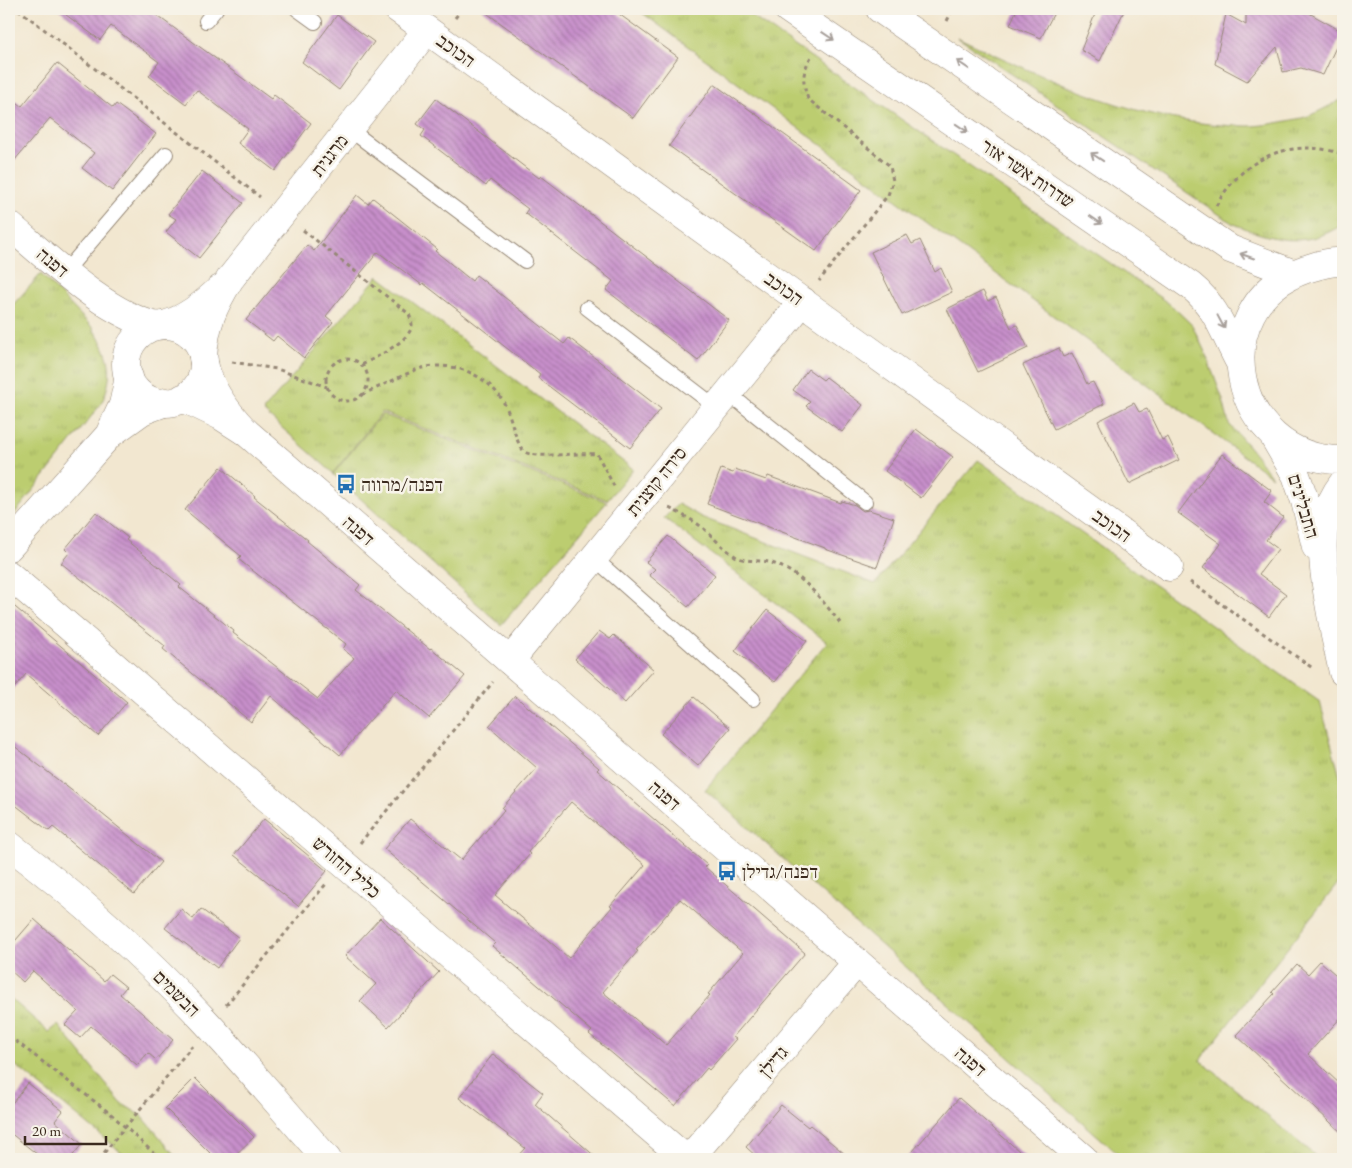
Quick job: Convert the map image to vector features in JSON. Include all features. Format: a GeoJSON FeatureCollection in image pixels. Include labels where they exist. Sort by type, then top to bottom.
{"type":"FeatureCollection","features":[{"type":"Feature","properties":{"kind":"street","name":"הכוכב"},"geometry":{"type":"LineString","coordinates":[[398,9],[1169,567]]}},
{"type":"Feature","properties":{"kind":"street","name":"שדרות אשר אזר"},"geometry":{"type":"LineString","coordinates":[[788,9],[1191,286],[1205,298],[1217,314],[1240,363]]}},
{"type":"Feature","properties":{"kind":"street"},"geometry":{"type":"LineString","coordinates":[[880,9],[1238,253],[1292,273]]}},
{"type":"Feature","properties":{"kind":"street","name":"מרגנית"},"geometry":{"type":"LineString","coordinates":[[204,360],[204,336],[208,321],[230,279],[427,30]]}},
{"type":"Feature","properties":{"kind":"street","name":"דפנה"},"geometry":{"type":"LineString","coordinates":[[9,225],[70,276],[105,302],[145,323],[161,325]]}},
{"type":"Feature","properties":{"kind":"street"},"geometry":{"type":"LineString","coordinates":[[1240,363],[1241,346],[1250,317],[1268,292],[1292,273],[1322,263],[1342,261]]}},
{"type":"Feature","properties":{"kind":"street","name":"דפנה"},"geometry":{"type":"LineString","coordinates":[[70,276],[108,319],[118,336],[128,368]]}},
{"type":"Feature","properties":{"kind":"street","name":"מרגנית"},"geometry":{"type":"LineString","coordinates":[[161,325],[175,322],[195,310],[230,279]]}},
{"type":"Feature","properties":{"kind":"street","name":"סירה קוצנית"},"geometry":{"type":"LineString","coordinates":[[510,661],[802,301]]}},
{"type":"Feature","properties":{"kind":"street"},"geometry":{"type":"LineString","coordinates":[[9,547],[109,434],[142,411],[175,400],[193,391],[200,381],[204,360],[200,345],[192,336],[177,327],[161,325],[147,330],[137,337],[130,346],[123,405],[109,434]]}},
{"type":"Feature","properties":{"kind":"street","name":"דפנה"},"geometry":{"type":"LineString","coordinates":[[204,360],[206,373],[221,402],[246,432]]}},
{"type":"Feature","properties":{"kind":"street","name":"התבלינים"},"geometry":{"type":"LineString","coordinates":[[1240,363],[1242,379],[1252,408],[1290,463],[1296,475],[1305,501],[1326,585]]}},
{"type":"Feature","properties":{"kind":"street"},"geometry":{"type":"LineString","coordinates":[[128,368],[134,387],[143,396],[154,401],[175,400]]}},
{"type":"Feature","properties":{"kind":"street","name":"דפנה"},"geometry":{"type":"LineString","coordinates":[[175,400],[221,416],[246,432],[1084,1159]]}},
{"type":"Feature","properties":{"kind":"street"},"geometry":{"type":"LineString","coordinates":[[1270,433],[1295,450],[1310,456],[1325,460],[1343,460]]}},
{"type":"Feature","properties":{"kind":"street","name":"התבלינים"},"geometry":{"type":"LineString","coordinates":[[1331,673],[1322,551],[1324,524],[1332,500],[1343,483]]}},
{"type":"Feature","properties":{"kind":"street","name":"כליל החורש"},"geometry":{"type":"LineString","coordinates":[[9,574],[687,1159]]}},
{"type":"Feature","properties":{"kind":"street","name":"הבשמים"},"geometry":{"type":"LineString","coordinates":[[9,845],[75,898],[120,938],[209,1026],[327,1159]]}},
{"type":"Feature","properties":{"kind":"street","name":"גדילן"},"geometry":{"type":"LineString","coordinates":[[687,1159],[857,962]]}},
{"type":"Feature","properties":{"kind":"lane"},"geometry":{"type":"LineString","coordinates":[[206,21],[216,9]]}},
{"type":"Feature","properties":{"kind":"lane"},"geometry":{"type":"LineString","coordinates":[[297,9],[315,22]]}},
{"type":"Feature","properties":{"kind":"lane"},"geometry":{"type":"LineString","coordinates":[[349,129],[525,261]]}},
{"type":"Feature","properties":{"kind":"lane"},"geometry":{"type":"LineString","coordinates":[[70,276],[166,154]]}},
{"type":"Feature","properties":{"kind":"lane"},"geometry":{"type":"LineString","coordinates":[[587,308],[722,400],[865,502]]}},
{"type":"Feature","properties":{"kind":"lane"},"geometry":{"type":"LineString","coordinates":[[594,558],[753,699]]}},
{"type":"Feature","properties":{"kind":"path"},"geometry":{"type":"LineString","coordinates":[[18,9],[409,314],[412,324],[408,335],[394,346],[362,365]]}},
{"type":"Feature","properties":{"kind":"path"},"geometry":{"type":"LineString","coordinates":[[802,301],[888,195],[893,181],[890,166],[808,98],[803,85],[805,67],[826,34]]}},
{"type":"Feature","properties":{"kind":"path"},"geometry":{"type":"LineString","coordinates":[[1204,231],[1218,203],[1234,180],[1252,164],[1271,154],[1291,148],[1312,148],[1343,154]]}},
{"type":"Feature","properties":{"kind":"path"},"geometry":{"type":"LineString","coordinates":[[327,387],[327,374],[332,366],[337,362],[350,359],[362,365],[367,373],[367,386],[362,395]]}},
{"type":"Feature","properties":{"kind":"path"},"geometry":{"type":"LineString","coordinates":[[204,360],[277,369],[327,387],[333,395],[344,401],[354,400],[421,368],[450,366],[471,372],[491,385],[503,400],[511,417],[518,441],[524,451],[534,455],[597,454],[636,506],[684,516],[702,527],[736,556],[780,566],[793,574],[819,596],[841,624]]}},
{"type":"Feature","properties":{"kind":"path"},"geometry":{"type":"LineString","coordinates":[[1169,567],[1331,673]]}},
{"type":"Feature","properties":{"kind":"path"},"geometry":{"type":"LineString","coordinates":[[99,1159],[510,661]]}},
{"type":"Feature","properties":{"kind":"path"},"geometry":{"type":"LineString","coordinates":[[9,1036],[80,1089],[160,1159]]}},
{"type":"Feature","properties":{"kind":"green space"},"geometry":{"type":"Polygon","coordinates":[[[637,9],[741,9],[1171,305],[1192,325],[1204,350],[1223,400],[1229,424],[1272,477],[637,9]]]}},
{"type":"Feature","properties":{"kind":"green space"},"geometry":{"type":"Polygon","coordinates":[[[957,37],[1027,69],[1098,98],[1172,119],[1210,124],[1262,125],[1302,118],[1343,99],[1343,224],[1315,237],[1288,240],[1260,234],[1232,223],[957,37]]]}},
{"type":"Feature","properties":{"kind":"green space"},"geometry":{"type":"Polygon","coordinates":[[[41,274],[91,326],[98,336],[109,363],[108,383],[101,404],[9,521],[9,309],[41,274]]]}},
{"type":"Feature","properties":{"kind":"green space"},"geometry":{"type":"Polygon","coordinates":[[[378,276],[633,469],[607,500],[382,412],[333,473],[263,411],[378,276]]]}},
{"type":"Feature","properties":{"kind":"green space"},"geometry":{"type":"Polygon","coordinates":[[[382,414],[607,502],[501,625],[333,474],[382,414]]]}},
{"type":"Feature","properties":{"kind":"green space"},"geometry":{"type":"Polygon","coordinates":[[[978,460],[1320,702],[1343,788],[1343,877],[1200,1060],[1319,1159],[1124,1159],[705,790],[827,642],[664,518],[678,504],[701,517],[875,584],[978,460]]]}},
{"type":"Feature","properties":{"kind":"green space"},"geometry":{"type":"Polygon","coordinates":[[[9,997],[49,1032],[58,1025],[121,1103],[142,1116],[178,1159],[128,1159],[9,1060],[9,997]]]}},
{"type":"Feature","properties":{"kind":"building"},"geometry":{"type":"Polygon","coordinates":[[[58,9],[148,9],[271,99],[274,95],[311,123],[275,171],[238,143],[248,129],[197,90],[186,104],[149,76],[159,62],[111,26],[100,40],[58,9]]]}},
{"type":"Feature","properties":{"kind":"building"},"geometry":{"type":"Polygon","coordinates":[[[481,9],[612,9],[678,57],[633,118],[481,9]]]}},
{"type":"Feature","properties":{"kind":"building"},"geometry":{"type":"Polygon","coordinates":[[[1017,9],[1056,9],[1041,38],[1010,25],[1017,9]]]}},
{"type":"Feature","properties":{"kind":"building"},"geometry":{"type":"Polygon","coordinates":[[[1097,9],[1125,9],[1100,61],[1081,50],[1097,9]]]}},
{"type":"Feature","properties":{"kind":"building"},"geometry":{"type":"Polygon","coordinates":[[[1246,9],[1302,9],[1343,32],[1323,75],[1301,68],[1283,72],[1277,47],[1247,81],[1215,64],[1226,14],[1246,25],[1246,9]]]}},
{"type":"Feature","properties":{"kind":"building"},"geometry":{"type":"Polygon","coordinates":[[[337,15],[374,42],[339,90],[302,62],[337,15]]]}},
{"type":"Feature","properties":{"kind":"building"},"geometry":{"type":"Polygon","coordinates":[[[57,63],[113,108],[116,104],[156,134],[112,191],[82,168],[94,153],[50,118],[9,167],[9,96],[22,106],[57,63]]]}},
{"type":"Feature","properties":{"kind":"building"},"geometry":{"type":"Polygon","coordinates":[[[714,84],[861,190],[816,251],[669,146],[714,84]]]}},
{"type":"Feature","properties":{"kind":"building"},"geometry":{"type":"Polygon","coordinates":[[[436,99],[539,178],[541,176],[729,320],[698,361],[606,290],[613,281],[525,213],[528,209],[490,180],[486,186],[421,136],[425,130],[417,124],[436,99]]]}},
{"type":"Feature","properties":{"kind":"building"},"geometry":{"type":"Polygon","coordinates":[[[202,171],[243,203],[199,258],[166,232],[176,219],[168,214],[202,171]]]}},
{"type":"Feature","properties":{"kind":"building"},"geometry":{"type":"Polygon","coordinates":[[[357,195],[368,204],[373,198],[437,249],[435,251],[472,281],[476,275],[564,344],[569,338],[661,409],[630,448],[538,378],[540,374],[423,283],[422,285],[378,252],[326,316],[333,322],[304,358],[277,336],[273,341],[246,320],[307,245],[314,251],[357,195]]]}},
{"type":"Feature","properties":{"kind":"building"},"geometry":{"type":"Polygon","coordinates":[[[907,235],[912,244],[920,240],[935,272],[941,268],[952,292],[902,315],[871,252],[907,235]]]}},
{"type":"Feature","properties":{"kind":"building"},"geometry":{"type":"Polygon","coordinates":[[[983,291],[988,301],[996,297],[1011,328],[1017,325],[1028,348],[978,372],[947,309],[983,291]]]}},
{"type":"Feature","properties":{"kind":"building"},"geometry":{"type":"Polygon","coordinates":[[[1059,348],[1063,357],[1072,353],[1087,384],[1093,382],[1104,404],[1054,429],[1023,365],[1059,348]]]}},
{"type":"Feature","properties":{"kind":"building"},"geometry":{"type":"Polygon","coordinates":[[[808,369],[823,380],[826,377],[863,405],[842,432],[806,406],[810,402],[793,390],[808,369]]]}},
{"type":"Feature","properties":{"kind":"building"},"geometry":{"type":"Polygon","coordinates":[[[1134,403],[1139,412],[1147,409],[1162,440],[1168,437],[1179,460],[1129,484],[1098,421],[1134,403]]]}},
{"type":"Feature","properties":{"kind":"building"},"geometry":{"type":"Polygon","coordinates":[[[916,429],[953,457],[921,498],[885,471],[916,429]]]}},
{"type":"Feature","properties":{"kind":"building"},"geometry":{"type":"Polygon","coordinates":[[[1222,454],[1272,491],[1264,502],[1283,517],[1266,540],[1278,549],[1259,574],[1286,594],[1269,617],[1203,568],[1221,544],[1178,513],[1222,454]]]}},
{"type":"Feature","properties":{"kind":"building"},"geometry":{"type":"Polygon","coordinates":[[[221,467],[254,497],[360,585],[356,590],[465,676],[429,718],[396,690],[340,755],[271,696],[251,722],[163,649],[165,646],[61,563],[69,553],[65,549],[96,512],[128,538],[126,540],[181,585],[179,587],[234,631],[233,633],[318,699],[354,658],[343,649],[346,644],[238,559],[241,556],[185,510],[221,467]]]}},
{"type":"Feature","properties":{"kind":"building"},"geometry":{"type":"Polygon","coordinates":[[[721,469],[733,473],[735,469],[766,480],[768,476],[841,503],[842,501],[855,505],[863,511],[869,510],[894,518],[877,567],[707,504],[721,469]]]}},
{"type":"Feature","properties":{"kind":"building"},"geometry":{"type":"Polygon","coordinates":[[[668,536],[715,575],[688,607],[649,575],[655,569],[646,562],[668,536]]]}},
{"type":"Feature","properties":{"kind":"building"},"geometry":{"type":"Polygon","coordinates":[[[9,602],[127,702],[98,736],[26,674],[9,694],[9,602]]]}},
{"type":"Feature","properties":{"kind":"building"},"geometry":{"type":"Polygon","coordinates":[[[767,610],[807,641],[775,682],[735,651],[767,610]]]}},
{"type":"Feature","properties":{"kind":"building"},"geometry":{"type":"Polygon","coordinates":[[[599,631],[610,639],[614,635],[654,670],[625,703],[575,659],[599,631]]]}},
{"type":"Feature","properties":{"kind":"building"},"geometry":{"type":"Polygon","coordinates":[[[515,696],[707,865],[705,867],[805,953],[733,1037],[736,1039],[709,1070],[707,1068],[675,1106],[589,1034],[592,1031],[492,946],[495,943],[384,849],[410,819],[461,860],[504,810],[502,808],[537,768],[489,726],[515,696]],[[571,802],[528,852],[530,854],[495,895],[569,958],[645,865],[571,802]],[[680,899],[603,992],[666,1045],[710,995],[708,994],[743,953],[680,899]]]}},
{"type":"Feature","properties":{"kind":"building"},"geometry":{"type":"Polygon","coordinates":[[[694,697],[730,728],[698,766],[661,734],[694,697]]]}},
{"type":"Feature","properties":{"kind":"building"},"geometry":{"type":"Polygon","coordinates":[[[9,742],[161,862],[134,894],[53,827],[49,831],[9,800],[9,742]]]}},
{"type":"Feature","properties":{"kind":"building"},"geometry":{"type":"Polygon","coordinates":[[[264,819],[327,871],[298,906],[234,855],[264,819]]]}},
{"type":"Feature","properties":{"kind":"building"},"geometry":{"type":"Polygon","coordinates":[[[181,909],[193,919],[201,909],[239,938],[217,968],[165,928],[181,909]]]}},
{"type":"Feature","properties":{"kind":"building"},"geometry":{"type":"Polygon","coordinates":[[[380,918],[439,972],[388,1027],[360,1001],[376,984],[345,956],[380,918]]]}},
{"type":"Feature","properties":{"kind":"building"},"geometry":{"type":"Polygon","coordinates":[[[34,919],[104,981],[110,974],[126,987],[120,994],[173,1040],[156,1060],[148,1053],[137,1065],[91,1026],[80,1038],[65,1025],[78,1011],[33,971],[23,982],[9,969],[9,948],[34,919]]]}},
{"type":"Feature","properties":{"kind":"building"},"geometry":{"type":"Polygon","coordinates":[[[1320,961],[1343,981],[1343,1015],[1308,1054],[1343,1087],[1343,1134],[1236,1035],[1274,994],[1272,992],[1297,964],[1308,974],[1320,961]]]}},
{"type":"Feature","properties":{"kind":"building"},"geometry":{"type":"Polygon","coordinates":[[[493,1054],[543,1093],[535,1104],[598,1159],[515,1159],[525,1148],[459,1098],[493,1054]]]}},
{"type":"Feature","properties":{"kind":"building"},"geometry":{"type":"Polygon","coordinates":[[[195,1078],[254,1137],[231,1159],[216,1159],[165,1108],[195,1078]]]}},
{"type":"Feature","properties":{"kind":"building"},"geometry":{"type":"Polygon","coordinates":[[[28,1083],[63,1111],[55,1121],[82,1144],[70,1159],[43,1159],[9,1132],[9,1107],[28,1083]]]}},
{"type":"Feature","properties":{"kind":"building"},"geometry":{"type":"Polygon","coordinates":[[[959,1098],[1028,1159],[906,1159],[959,1098]]]}},
{"type":"Feature","properties":{"kind":"building"},"geometry":{"type":"Polygon","coordinates":[[[781,1105],[808,1127],[810,1125],[851,1159],[759,1159],[746,1147],[781,1105]]]}},
{"type":"Feature","properties":{"kind":"place","name":"דפנה/מרווה"},"geometry":{"type":"Point","coordinates":[346,484]}},
{"type":"Feature","properties":{"kind":"place","name":"דפנה/גדילן"},"geometry":{"type":"Point","coordinates":[727,871]}}]}
